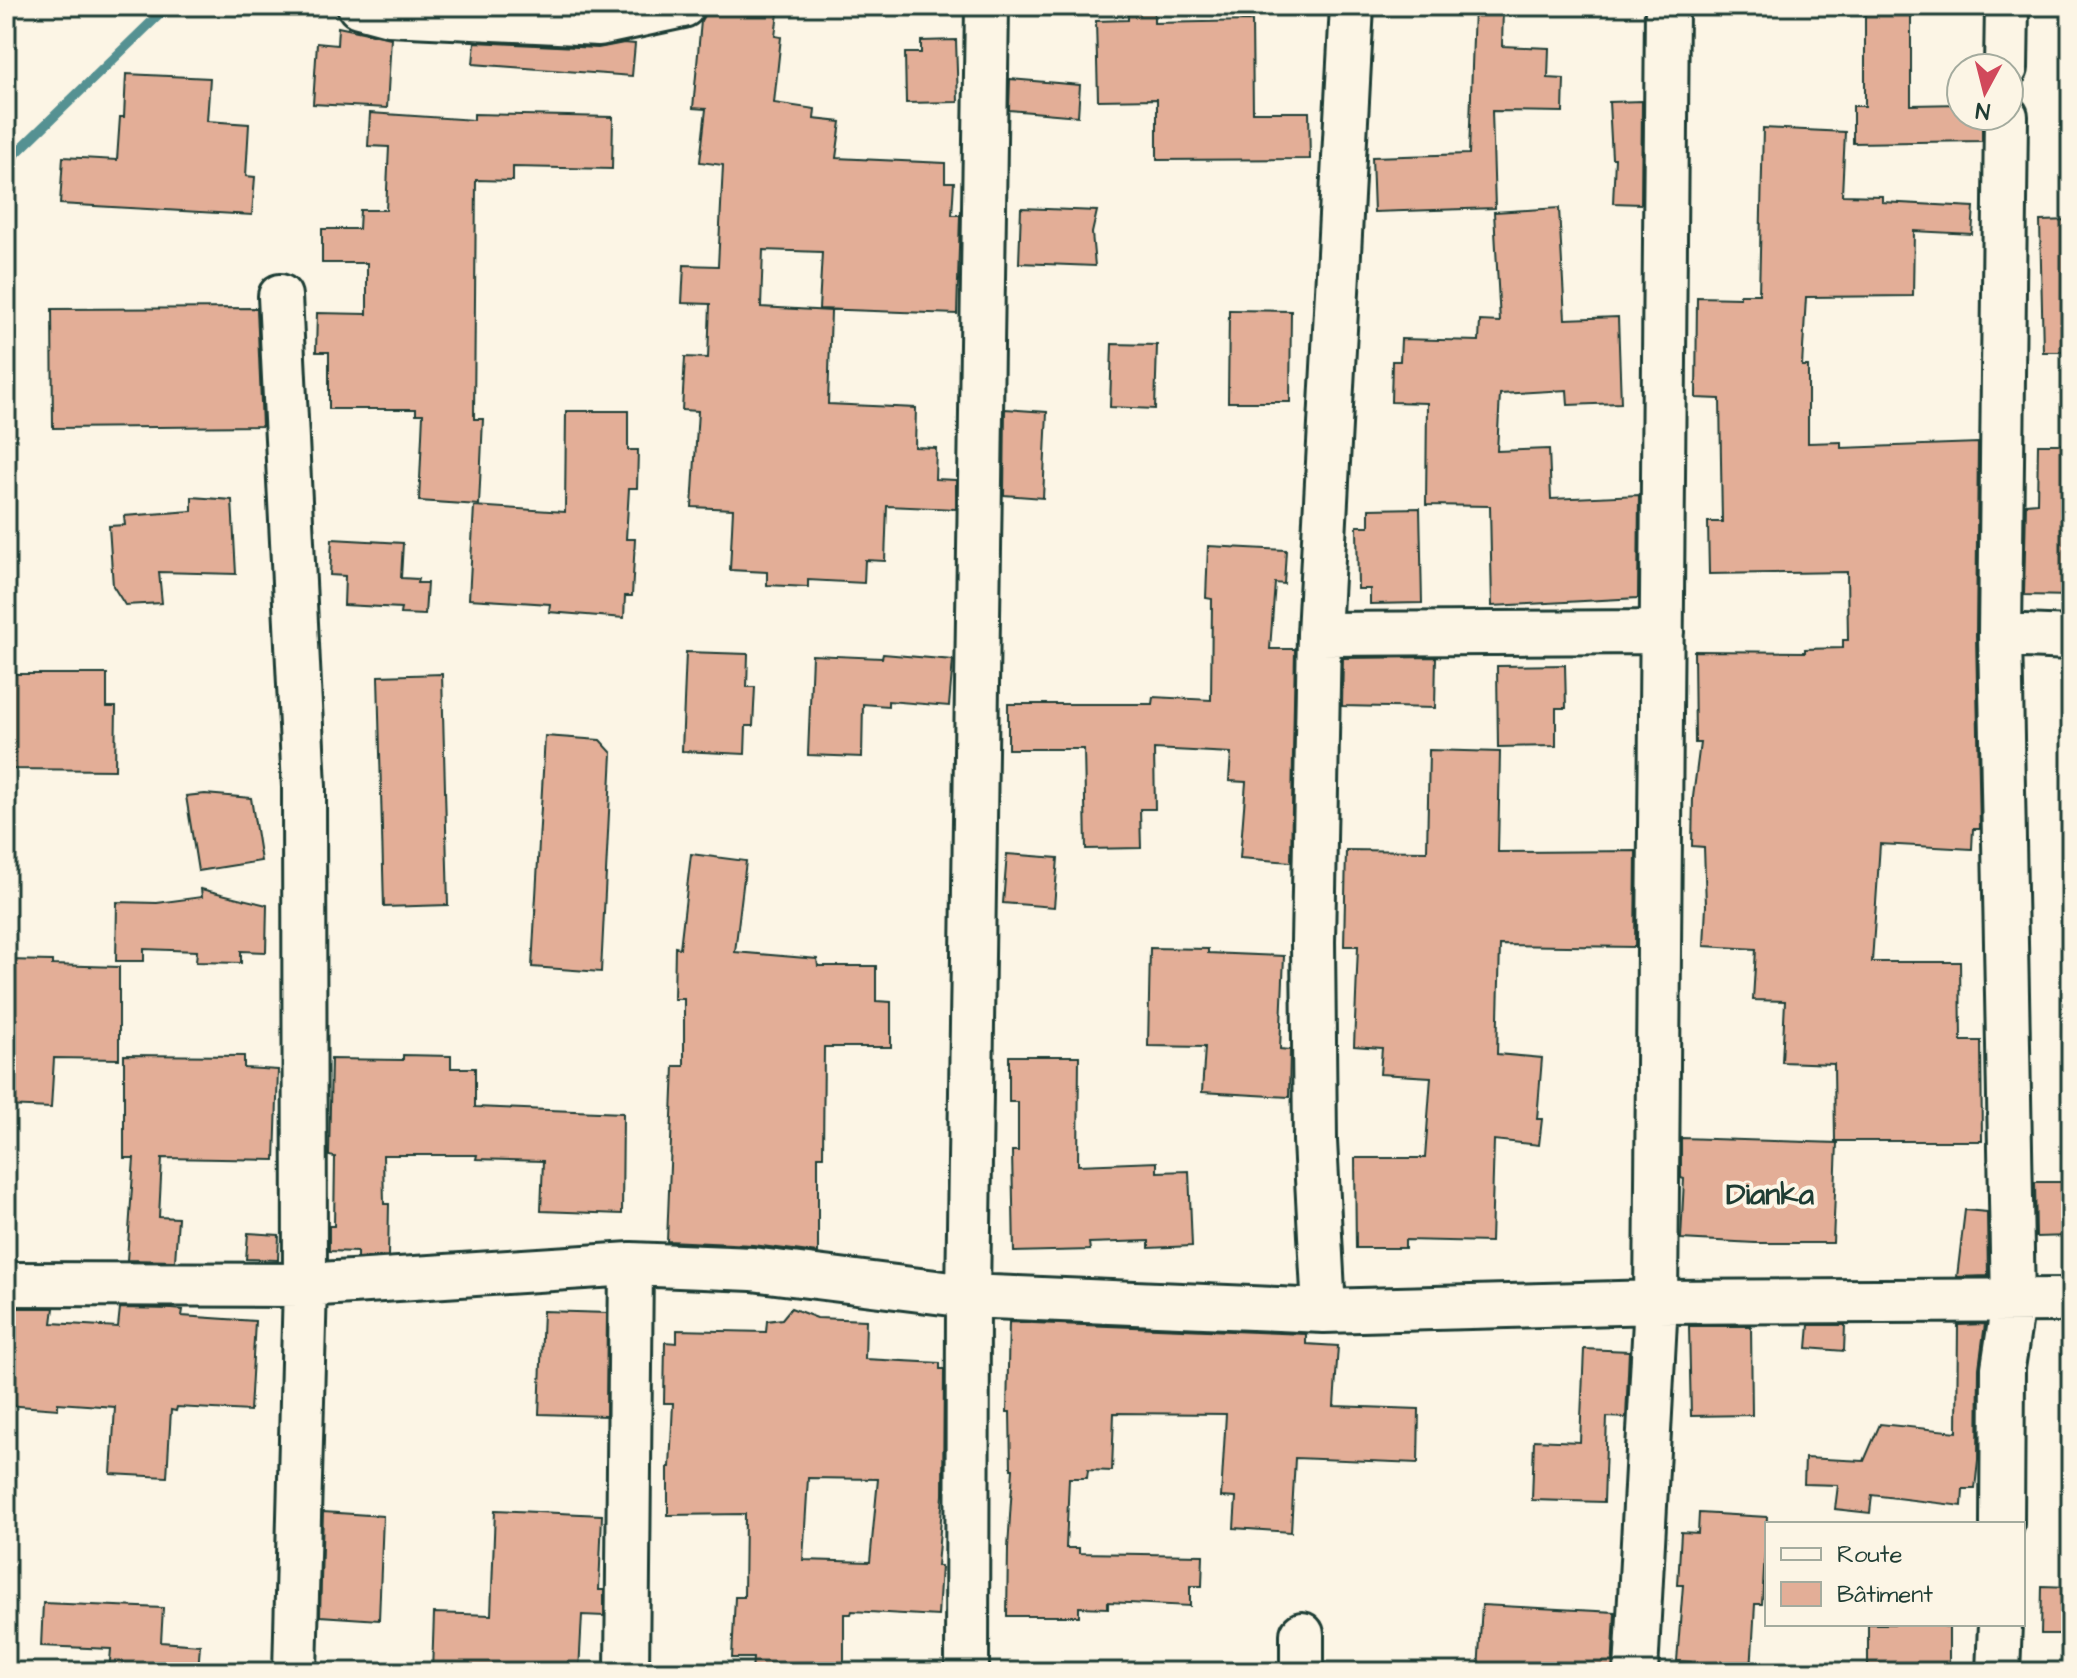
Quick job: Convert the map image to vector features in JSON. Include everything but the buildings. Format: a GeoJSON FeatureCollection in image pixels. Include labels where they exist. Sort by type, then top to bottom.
{"type":"FeatureCollection","features":[{"type":"Feature","properties":{"kind":"street"},"geometry":{"type":"LineString","coordinates":[[359,6],[389,14],[599,24],[683,6]]}},
{"type":"Feature","properties":{"kind":"street"},"geometry":{"type":"LineString","coordinates":[[967,1672],[968,1296],[987,6]]}},
{"type":"Feature","properties":{"kind":"street"},"geometry":{"type":"LineString","coordinates":[[1324,1311],[1315,1141],[1313,957],[1319,634],[1352,6]]}},
{"type":"Feature","properties":{"kind":"street"},"geometry":{"type":"LineString","coordinates":[[1636,1672],[1656,1302],[1667,6]]}},
{"type":"Feature","properties":{"kind":"street"},"geometry":{"type":"LineString","coordinates":[[2006,52],[2007,6]]}},
{"type":"Feature","properties":{"kind":"street"},"geometry":{"type":"LineString","coordinates":[[2002,1522],[2003,1368],[2013,1302],[2000,635],[2006,132]]}},
{"type":"Feature","properties":{"kind":"street"},"geometry":{"type":"LineString","coordinates":[[280,296],[304,787],[305,1285],[295,1672]]}},
{"type":"Feature","properties":{"kind":"street"},"geometry":{"type":"LineString","coordinates":[[1319,634],[1662,632]]}},
{"type":"Feature","properties":{"kind":"street"},"geometry":{"type":"LineString","coordinates":[[2000,635],[2071,638]]}},
{"type":"Feature","properties":{"kind":"street"},"geometry":{"type":"LineString","coordinates":[[627,1672],[631,1264]]}},
{"type":"Feature","properties":{"kind":"street"},"geometry":{"type":"LineString","coordinates":[[6,1284],[305,1285],[631,1264],[752,1269],[968,1296],[1324,1311],[1656,1302],[2071,1300]]}},
{"type":"Feature","properties":{"kind":"street"},"geometry":{"type":"LineString","coordinates":[[1998,1672],[2000,1626]]}},
{"type":"Feature","properties":{"kind":"waterway"},"geometry":{"type":"LineString","coordinates":[[6,163],[168,6]]}},
{"type":"Feature","properties":{"kind":"district","name":"Dianka"},"geometry":{"type":"Point","coordinates":[1770,1195]}}]}
